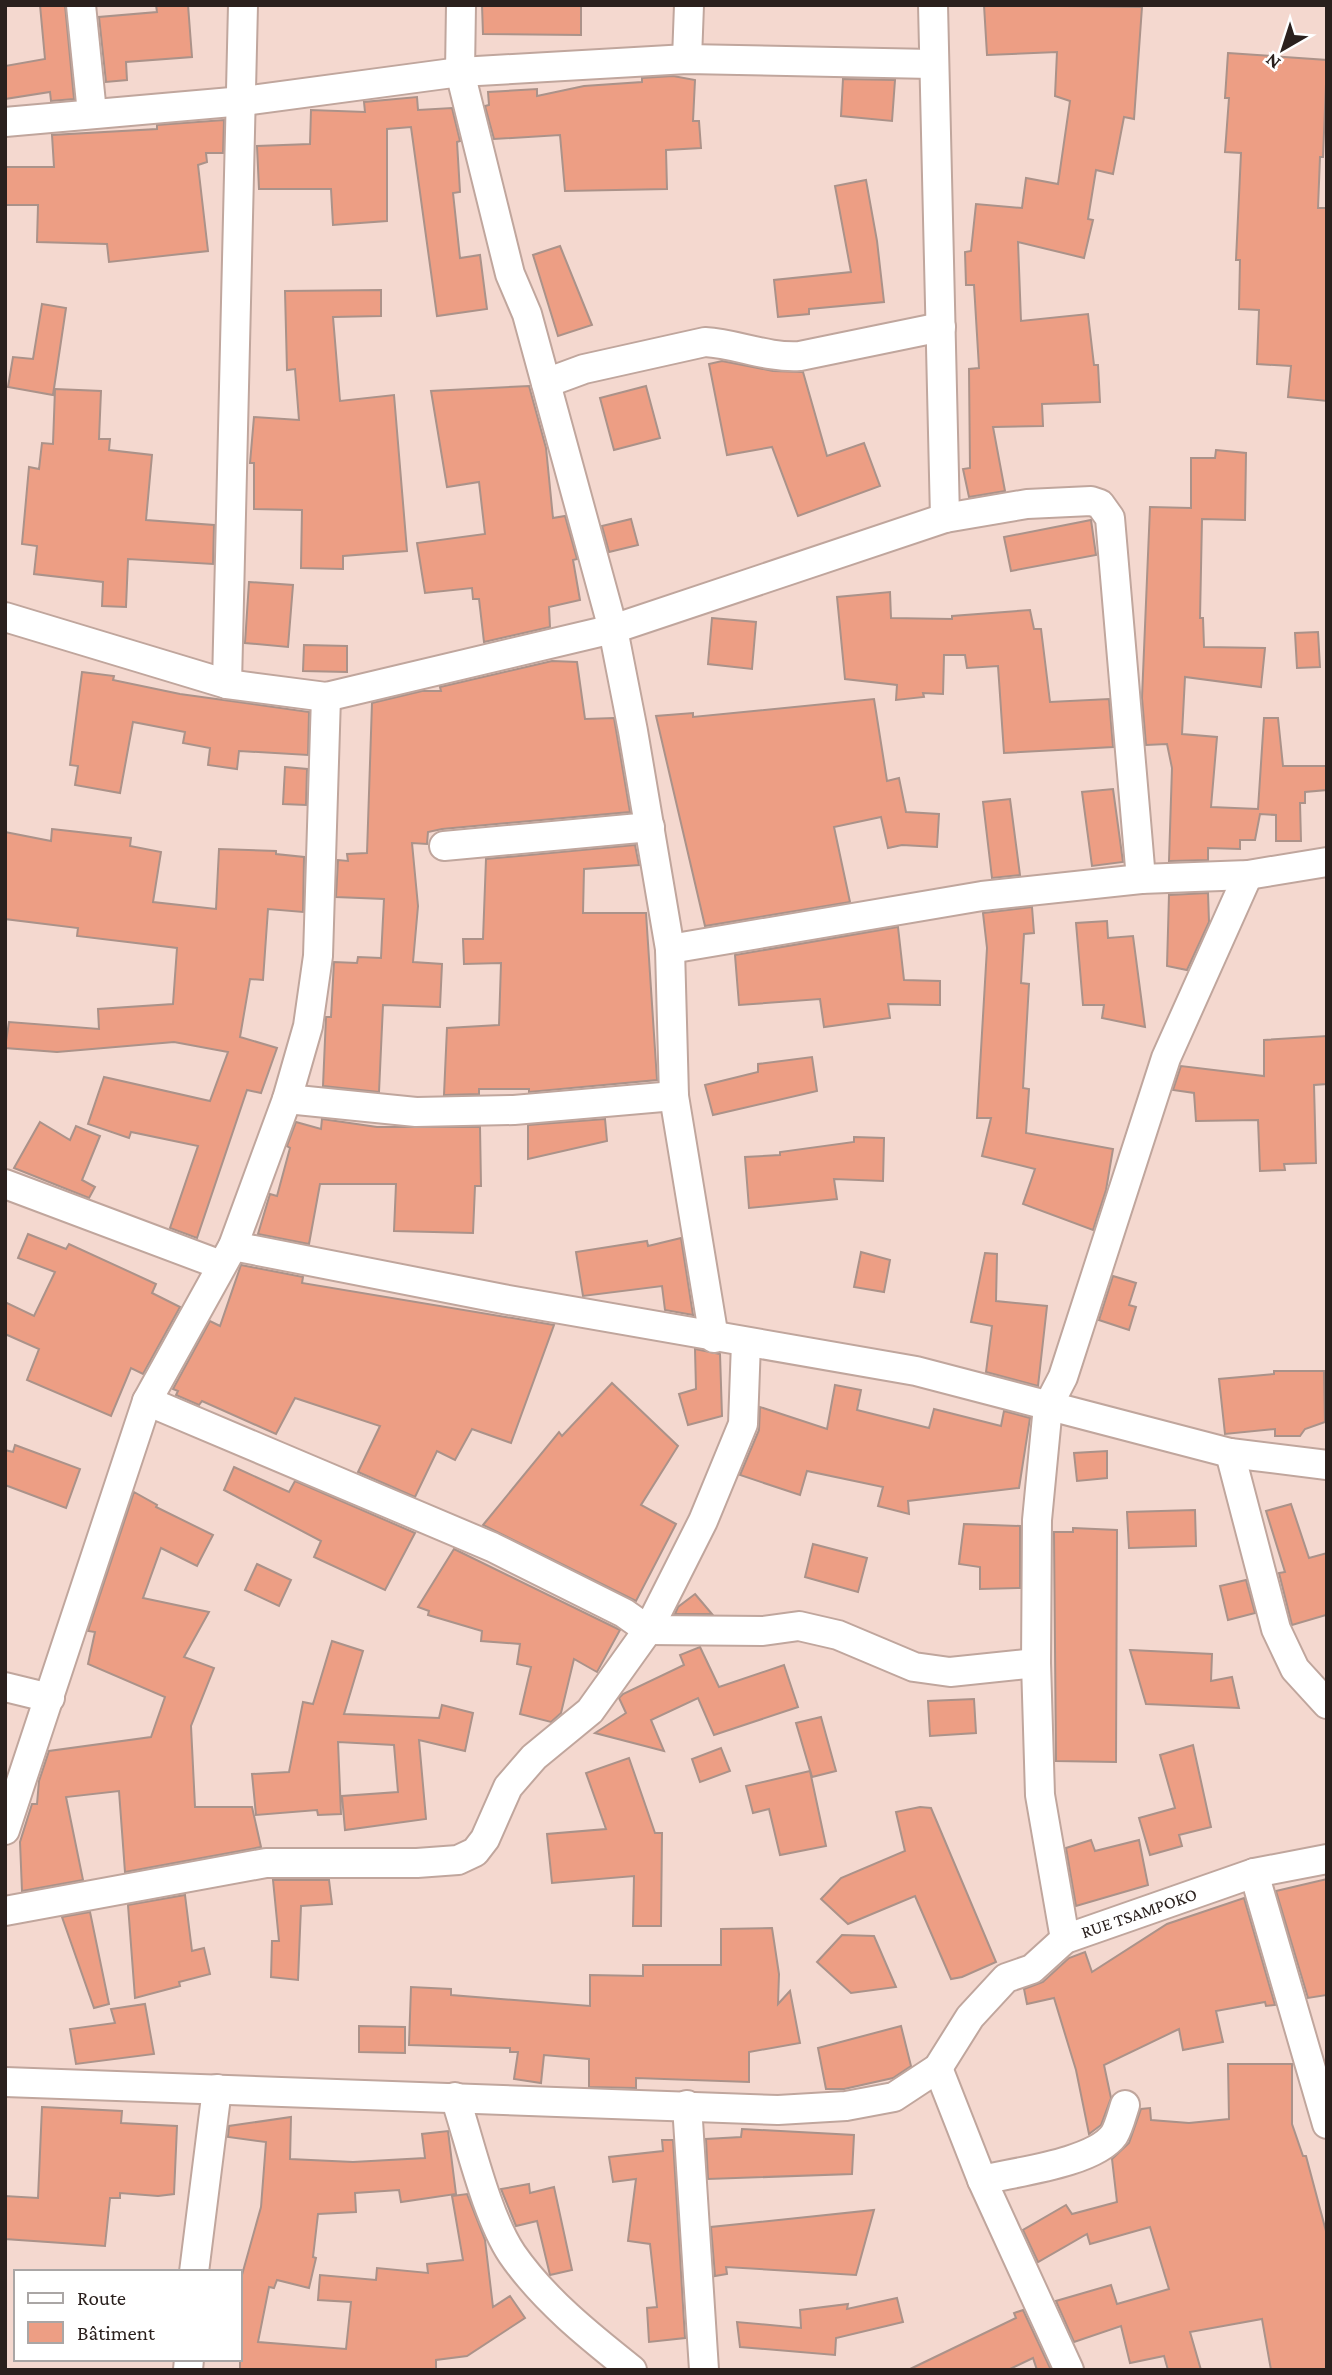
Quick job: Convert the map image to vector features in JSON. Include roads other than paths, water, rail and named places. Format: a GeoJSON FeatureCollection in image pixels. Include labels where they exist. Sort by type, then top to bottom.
{"type":"FeatureCollection","features":[{"type":"Feature","properties":{"kind":"street"},"geometry":{"type":"LineString","coordinates":[[81,5],[92,113]]}},
{"type":"Feature","properties":{"kind":"street"},"geometry":{"type":"LineString","coordinates":[[227,684],[243,101],[243,5]]}},
{"type":"Feature","properties":{"kind":"street"},"geometry":{"type":"LineString","coordinates":[[461,5],[460,72],[510,274],[527,314],[613,629],[670,950],[674,1096],[714,1338]]}},
{"type":"Feature","properties":{"kind":"street"},"geometry":{"type":"LineString","coordinates":[[687,59],[689,5]]}},
{"type":"Feature","properties":{"kind":"street"},"geometry":{"type":"LineString","coordinates":[[933,5],[932,64],[945,518]]}},
{"type":"Feature","properties":{"kind":"street"},"geometry":{"type":"LineString","coordinates":[[5,122],[243,101],[460,72],[687,59],[932,64]]}},
{"type":"Feature","properties":{"kind":"street"},"geometry":{"type":"LineString","coordinates":[[546,383],[584,369],[705,342],[725,343],[778,357],[800,356],[941,327]]}},
{"type":"Feature","properties":{"kind":"street"},"geometry":{"type":"LineString","coordinates":[[5,617],[227,684],[326,697],[613,629],[945,518],[1065,500],[1091,501],[1107,511],[1141,879]]}},
{"type":"Feature","properties":{"kind":"street"},"geometry":{"type":"LineString","coordinates":[[5,1830],[147,1401],[227,1256],[286,1099],[308,1026],[318,956],[326,697]]}},
{"type":"Feature","properties":{"kind":"street"},"geometry":{"type":"LineString","coordinates":[[444,846],[650,827]]}},
{"type":"Feature","properties":{"kind":"street"},"geometry":{"type":"LineString","coordinates":[[670,950],[982,897],[1141,879],[1248,875],[1327,862]]}},
{"type":"Feature","properties":{"kind":"street"},"geometry":{"type":"LineString","coordinates":[[1065,1939],[1040,1795],[1036,1664],[1037,1520],[1048,1406],[1063,1377],[1166,1058],[1248,875]]}},
{"type":"Feature","properties":{"kind":"street"},"geometry":{"type":"LineString","coordinates":[[286,1099],[416,1112],[514,1110],[674,1096]]}},
{"type":"Feature","properties":{"kind":"street"},"geometry":{"type":"LineString","coordinates":[[5,1184],[227,1256],[916,1371],[1230,1452],[1327,1465]]}},
{"type":"Feature","properties":{"kind":"street"},"geometry":{"type":"LineString","coordinates":[[5,1911],[266,1863],[458,1860],[475,1852],[508,1787],[534,1757],[590,1711],[648,1630],[703,1521],[743,1424],[747,1343]]}},
{"type":"Feature","properties":{"kind":"street"},"geometry":{"type":"LineString","coordinates":[[147,1401],[492,1547],[624,1613],[648,1630],[763,1631],[799,1626],[838,1635],[914,1667],[950,1672],[1036,1664]]}},
{"type":"Feature","properties":{"kind":"street"},"geometry":{"type":"LineString","coordinates":[[1230,1452],[1276,1629],[1295,1669],[1327,1704]]}},
{"type":"Feature","properties":{"kind":"street"},"geometry":{"type":"LineString","coordinates":[[5,1687],[50,1698]]}},
{"type":"Feature","properties":{"kind":"street","name":"RUE TSAMPOKO"},"geometry":{"type":"LineString","coordinates":[[938,2068],[970,2017],[1006,1978],[1032,1969],[1065,1939],[1254,1873],[1327,1859]]}},
{"type":"Feature","properties":{"kind":"street"},"geometry":{"type":"LineString","coordinates":[[1254,1873],[1327,2124]]}},
{"type":"Feature","properties":{"kind":"street"},"geometry":{"type":"LineString","coordinates":[[5,2082],[778,2110],[846,2106],[894,2097],[938,2068],[982,2180],[1069,2370]]}},
{"type":"Feature","properties":{"kind":"street"},"geometry":{"type":"LineString","coordinates":[[194,2270],[217,2089]]}},
{"type":"Feature","properties":{"kind":"street"},"geometry":{"type":"LineString","coordinates":[[455,2097],[491,2207],[511,2252],[542,2291],[632,2370]]}},
{"type":"Feature","properties":{"kind":"street"},"geometry":{"type":"LineString","coordinates":[[687,2105],[704,2370]]}},
{"type":"Feature","properties":{"kind":"street"},"geometry":{"type":"LineString","coordinates":[[982,2180],[1084,2155],[1101,2147],[1114,2135],[1125,2105]]}}]}
